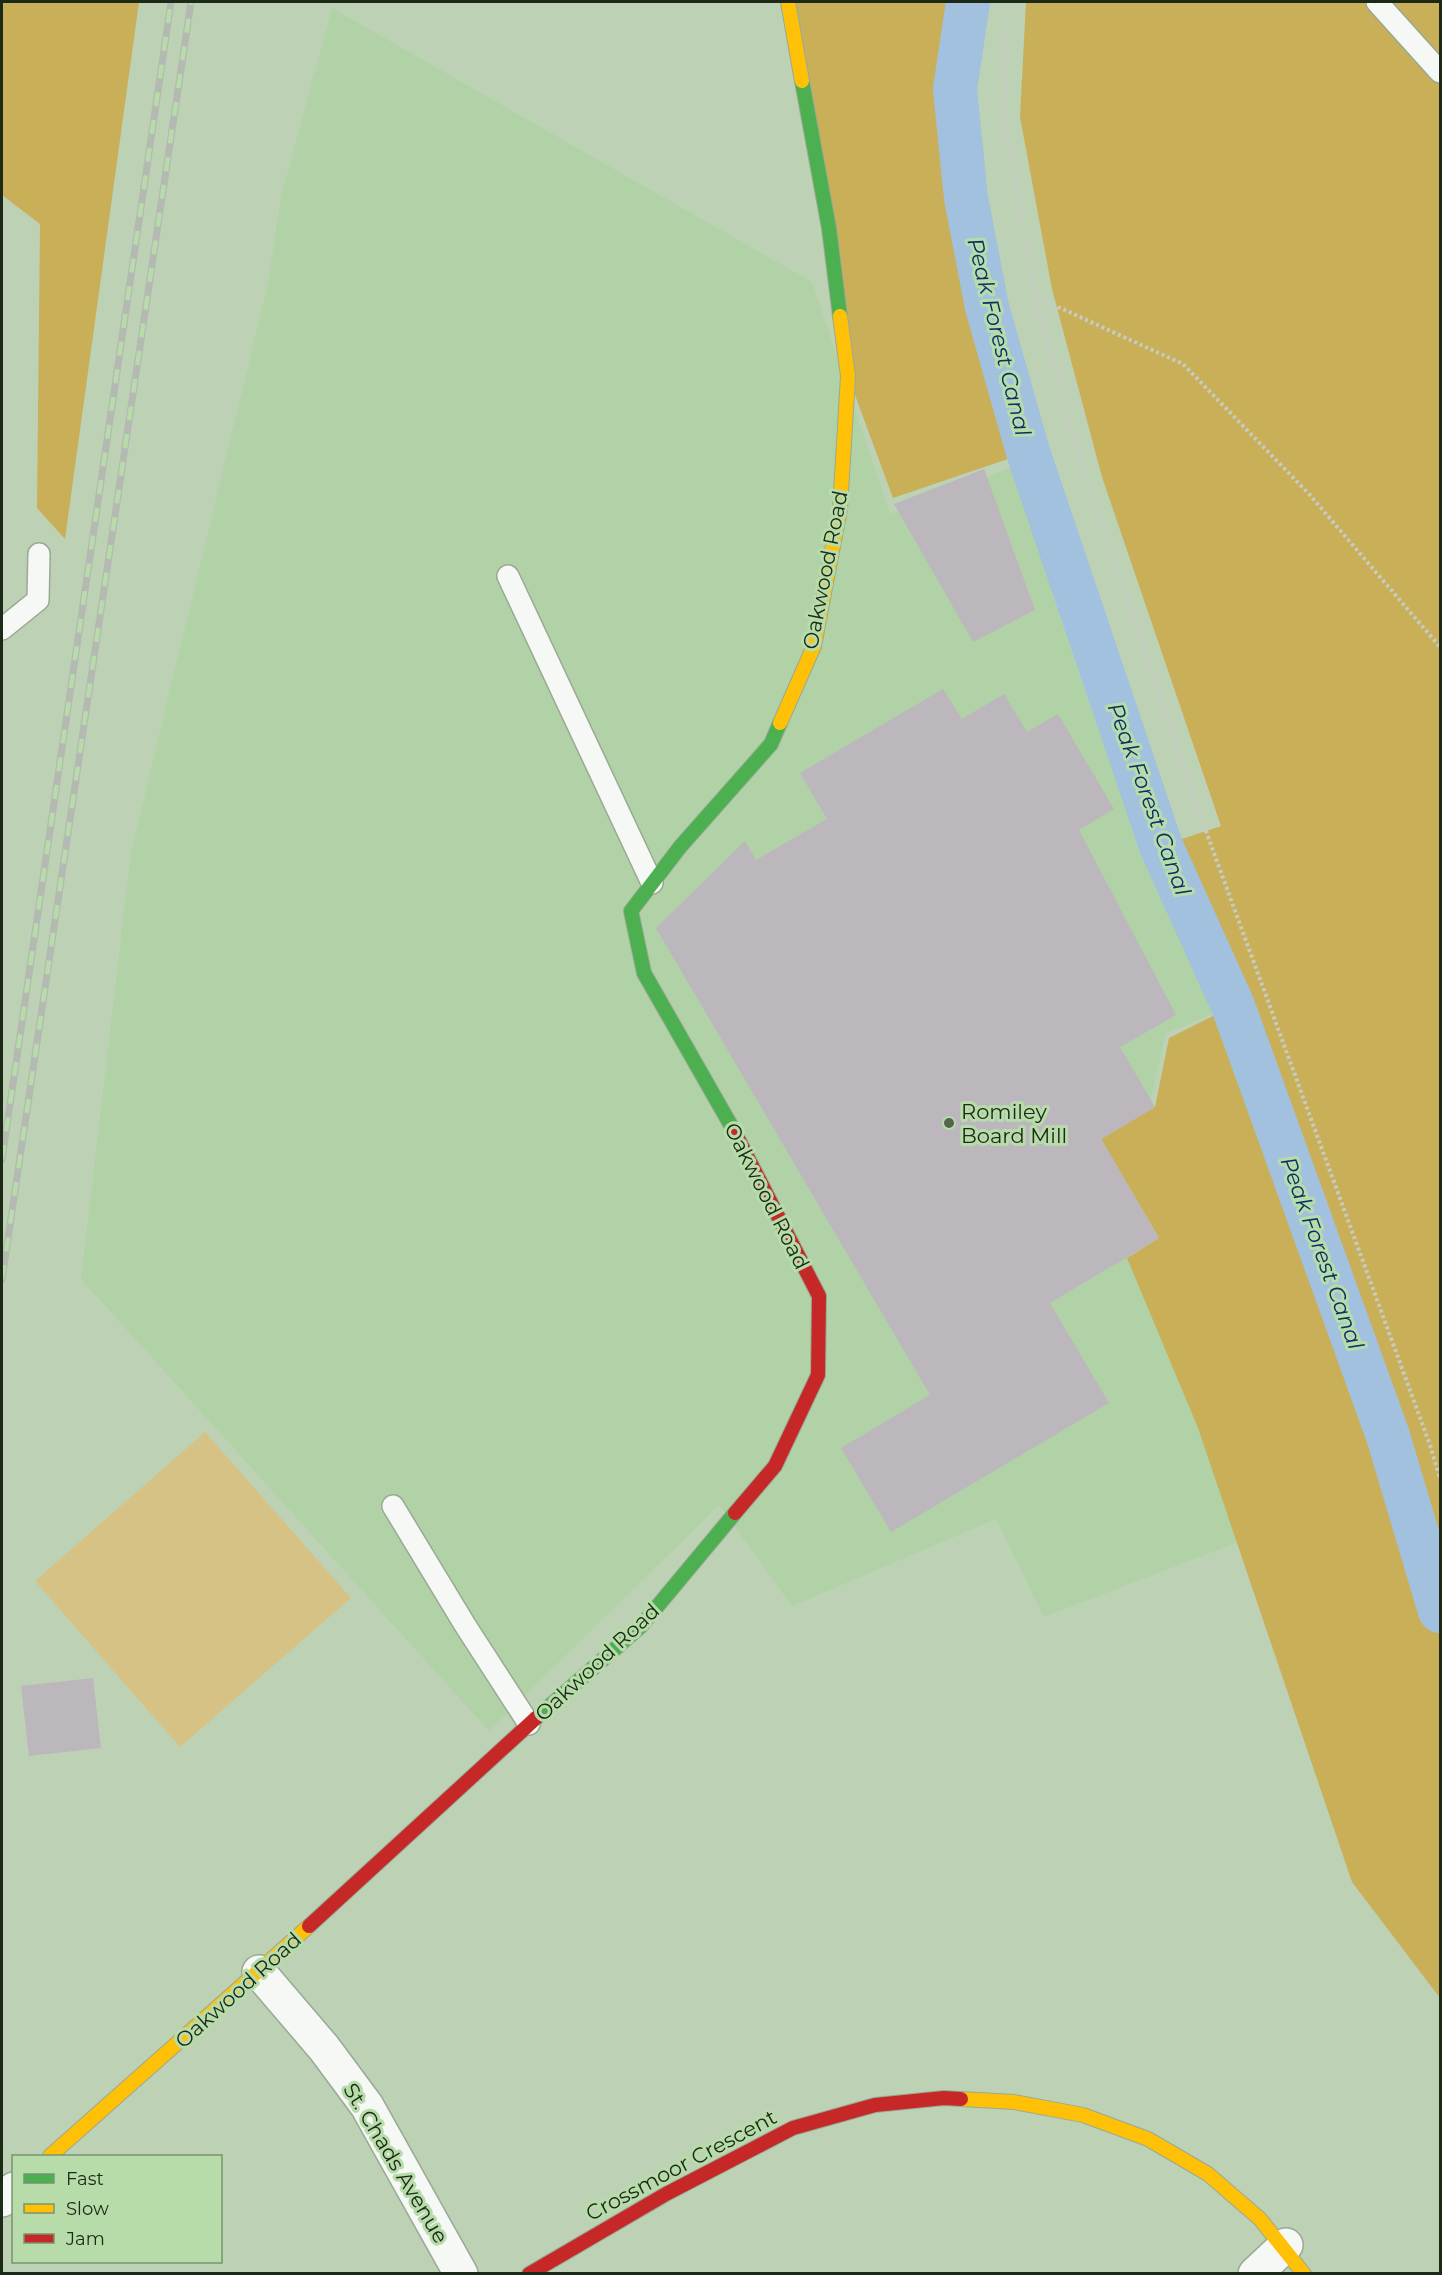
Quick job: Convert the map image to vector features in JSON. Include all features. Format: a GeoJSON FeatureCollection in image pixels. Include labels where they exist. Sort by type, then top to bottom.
{"type":"FeatureCollection","features":[{"type":"Feature","properties":{"kind":"street","name":"Oakwood Road"},"geometry":{"type":"LineString","coordinates":[[53,2155],[259,1972],[529,1724],[641,1626],[775,1466],[818,1375],[819,1296],[746,1151],[644,973],[631,911],[680,846],[771,744],[814,645],[840,509],[849,376],[829,228],[788,2]]}},
{"type":"Feature","properties":{"kind":"street","name":"St. Chads Avenue"},"geometry":{"type":"LineString","coordinates":[[259,1972],[324,2048],[368,2106],[461,2274]]}},
{"type":"Feature","properties":{"kind":"street","name":"Crossmoor Crescent"},"geometry":{"type":"LineString","coordinates":[[529,2274],[704,2172],[806,2123],[869,2105],[929,2098],[1008,2100],[1078,2114],[1118,2125],[1157,2142],[1192,2163],[1226,2188],[1286,2246],[1304,2274]]}},
{"type":"Feature","properties":{"kind":"street"},"geometry":{"type":"LineString","coordinates":[[1255,2274],[1286,2246]]}},
{"type":"Feature","properties":{"kind":"lane"},"geometry":{"type":"LineString","coordinates":[[1377,2],[1440,72]]}},
{"type":"Feature","properties":{"kind":"lane"},"geometry":{"type":"LineString","coordinates":[[2,629],[38,600],[39,554]]}},
{"type":"Feature","properties":{"kind":"lane"},"geometry":{"type":"LineString","coordinates":[[508,576],[652,883]]}},
{"type":"Feature","properties":{"kind":"lane"},"geometry":{"type":"LineString","coordinates":[[393,1506],[465,1625],[529,1724]]}},
{"type":"Feature","properties":{"kind":"path"},"geometry":{"type":"LineString","coordinates":[[1008,2],[1005,121],[1035,297],[1086,481],[1203,823],[1430,1445],[1440,1479]]}},
{"type":"Feature","properties":{"kind":"path"},"geometry":{"type":"LineString","coordinates":[[1035,297],[1183,364],[1309,494],[1440,647]]}},
{"type":"Feature","properties":{"kind":"shaded area"},"geometry":{"type":"Polygon","coordinates":[[[2,2],[139,2],[65,539],[37,508],[40,224],[2,195],[2,2]]]}},
{"type":"Feature","properties":{"kind":"shaded area"},"geometry":{"type":"Polygon","coordinates":[[[788,2],[968,2],[955,89],[966,198],[987,307],[1028,452],[893,498],[848,376],[788,2]]]}},
{"type":"Feature","properties":{"kind":"shaded area"},"geometry":{"type":"Polygon","coordinates":[[[1026,2],[1440,2],[1440,1998],[1352,1882],[1198,1428],[1127,1258],[1159,1238],[1101,1139],[1155,1107],[1169,1038],[1233,1006],[1161,846],[1221,826],[1102,477],[1052,289],[1020,117],[1026,2]]]}},
{"type":"Feature","properties":{"kind":"shaded area"},"geometry":{"type":"Polygon","coordinates":[[[332,8],[812,282],[890,514],[1020,464],[1164,876],[1233,1006],[1166,1033],[1149,1106],[1091,1137],[1122,1240],[1203,1412],[1256,1535],[1044,1617],[996,1519],[792,1606],[719,1505],[489,1731],[81,1279],[131,852],[268,283],[281,197],[332,8]]]}},
{"type":"Feature","properties":{"kind":"shaded area"},"geometry":{"type":"Polygon","coordinates":[[[205,1432],[351,1598],[180,1747],[35,1581],[205,1432]]]}},
{"type":"Feature","properties":{"kind":"building"},"geometry":{"type":"Polygon","coordinates":[[[984,469],[1035,610],[973,642],[894,504],[984,469]]]}},
{"type":"Feature","properties":{"kind":"building","name":"Romiley Board Mill"},"geometry":{"type":"Polygon","coordinates":[[[943,689],[962,719],[1004,694],[1027,732],[1058,714],[1114,809],[1079,830],[1176,1015],[1120,1047],[1155,1107],[1101,1139],[1159,1238],[1050,1303],[1109,1403],[891,1532],[841,1448],[930,1395],[656,928],[745,841],[756,860],[827,819],[800,773],[943,689]]]}},
{"type":"Feature","properties":{"kind":"building"},"geometry":{"type":"Polygon","coordinates":[[[93,1678],[101,1748],[29,1756],[21,1686],[93,1678]]]}},
{"type":"Feature","properties":{"kind":"waterway","name":"Peak Forest Canal"},"geometry":{"type":"LineString","coordinates":[[968,2],[955,89],[966,198],[987,307],[1028,452],[1161,846],[1233,1006],[1388,1436],[1440,1611]]}},
{"type":"Feature","properties":{"kind":"railway"},"geometry":{"type":"LineString","coordinates":[[2,1159],[171,2]]}},
{"type":"Feature","properties":{"kind":"railway"},"geometry":{"type":"LineString","coordinates":[[2,1279],[191,2]]}},
{"type":"Feature","properties":{"kind":"traffic: fast"},"geometry":{"type":"LineString","coordinates":[[802,81],[829,228],[840,316]]}},
{"type":"Feature","properties":{"kind":"traffic: fast"},"geometry":{"type":"LineString","coordinates":[[733,1129],[644,973],[631,911],[680,847],[771,744],[780,723]]}},
{"type":"Feature","properties":{"kind":"traffic: fast"},"geometry":{"type":"LineString","coordinates":[[536,1718],[641,1626],[735,1513]]}},
{"type":"Feature","properties":{"kind":"traffic: slow"},"geometry":{"type":"LineString","coordinates":[[788,2],[802,81]]}},
{"type":"Feature","properties":{"kind":"traffic: slow"},"geometry":{"type":"LineString","coordinates":[[780,723],[814,646],[840,509],[848,376],[840,316]]}},
{"type":"Feature","properties":{"kind":"traffic: slow"},"geometry":{"type":"LineString","coordinates":[[51,2155],[309,1926]]}},
{"type":"Feature","properties":{"kind":"traffic: slow"},"geometry":{"type":"LineString","coordinates":[[961,2099],[1014,2102],[1083,2115],[1148,2139],[1208,2174],[1260,2219],[1304,2274]]}},
{"type":"Feature","properties":{"kind":"traffic: jam"},"geometry":{"type":"LineString","coordinates":[[733,1129],[819,1296],[818,1375],[775,1466],[735,1513]]}},
{"type":"Feature","properties":{"kind":"traffic: jam"},"geometry":{"type":"LineString","coordinates":[[309,1926],[536,1718]]}},
{"type":"Feature","properties":{"kind":"traffic: jam"},"geometry":{"type":"LineString","coordinates":[[529,2274],[666,2194],[793,2128],[875,2105],[944,2098],[961,2099]]}},
{"type":"Feature","properties":{"kind":"place","name":"Romiley Board Mill"},"geometry":{"type":"Point","coordinates":[949,1123]}}]}
